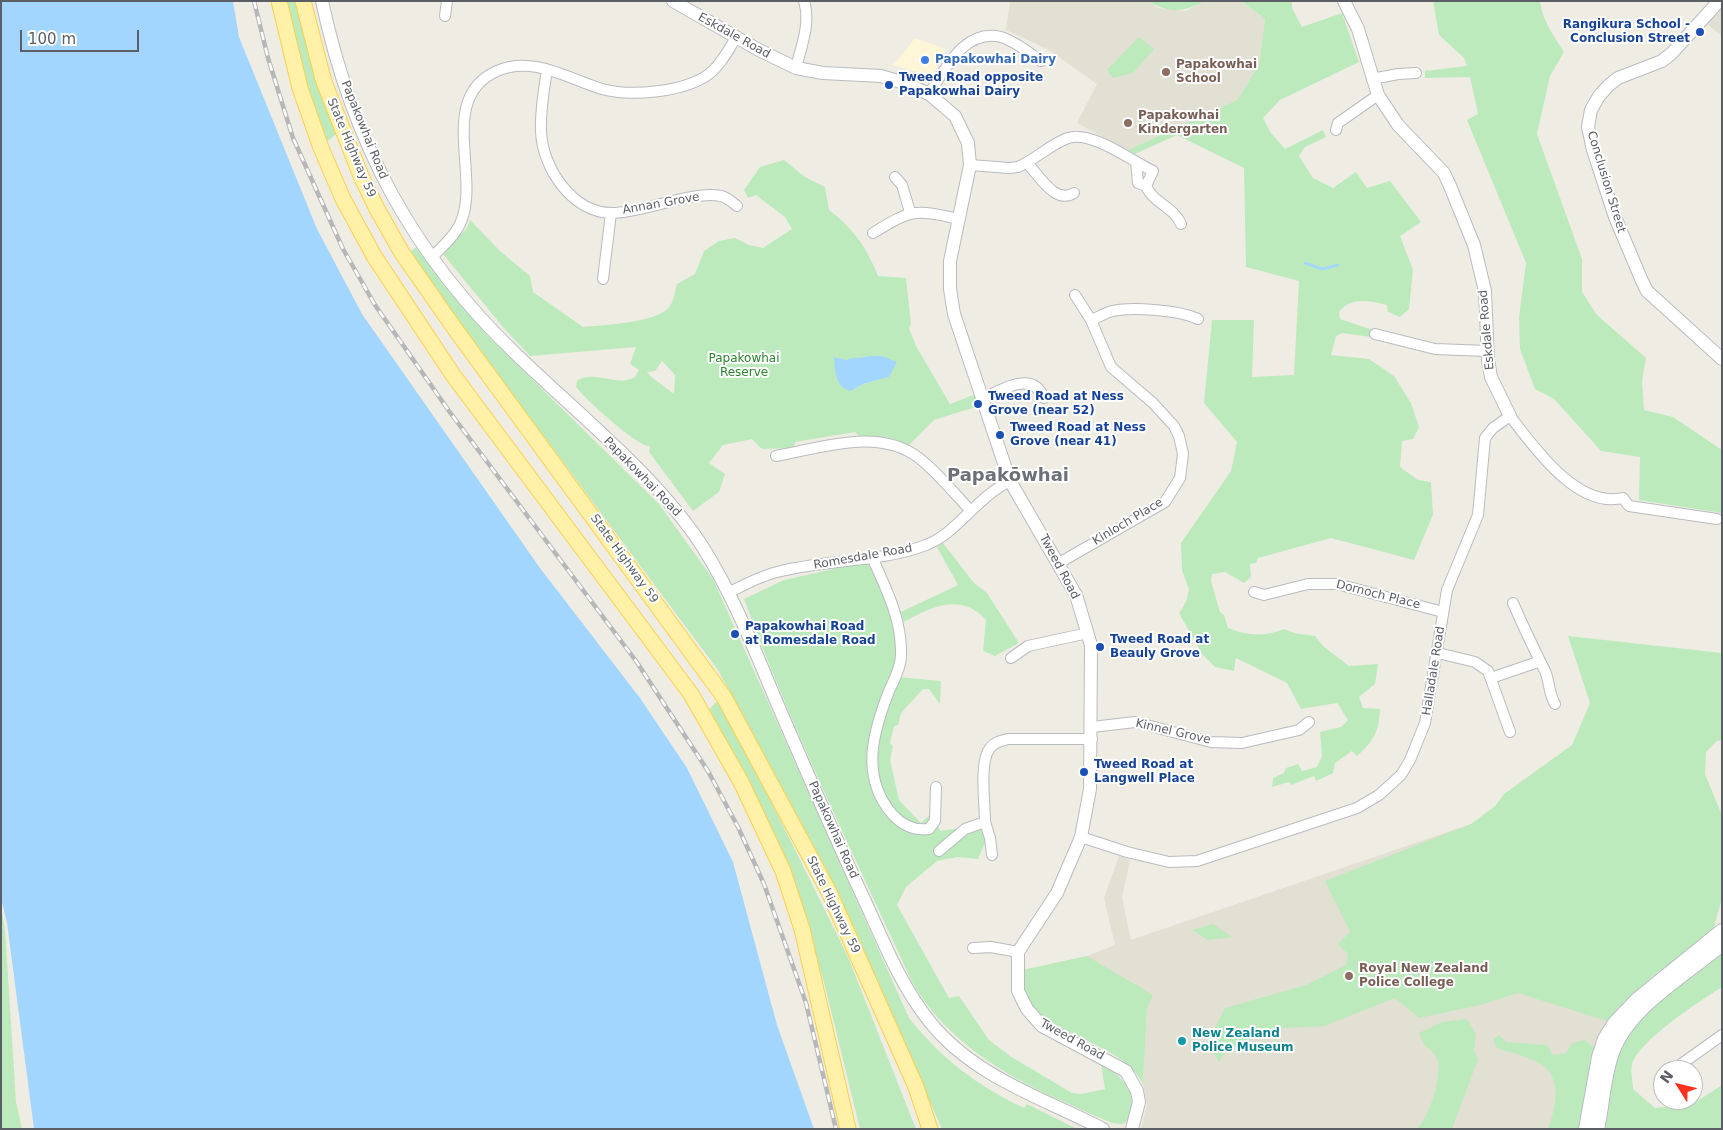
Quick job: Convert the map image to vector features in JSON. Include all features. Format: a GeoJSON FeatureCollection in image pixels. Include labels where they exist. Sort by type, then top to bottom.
{"type":"FeatureCollection","features":[{"type":"Feature","properties":{"kind":"main road","name":"State Highway 59"},"geometry":{"type":"LineString","coordinates":[[279,1],[300,88],[321,148],[343,199],[374,256],[453,375],[690,694],[741,782],[783,871],[802,930],[816,981],[848,1129]]}},
{"type":"Feature","properties":{"kind":"main road","name":"State Highway 59"},"geometry":{"type":"LineString","coordinates":[[303,1],[324,82],[361,176],[377,209],[402,253],[455,329],[724,697],[829,892],[916,1087],[930,1129]]}},
{"type":"Feature","properties":{"kind":"main road"},"geometry":{"type":"LineString","coordinates":[[1586,1129],[1599,1057],[1605,1039],[1615,1024],[1637,1000],[1722,932]]}},
{"type":"Feature","properties":{"kind":"main road"},"geometry":{"type":"LineString","coordinates":[[1597,1129],[1610,1057],[1625,1027],[1644,1007],[1722,944]]}},
{"type":"Feature","properties":{"kind":"street","name":"Papakowhai Road"},"geometry":{"type":"LineString","coordinates":[[322,1],[342,75],[371,155],[402,213],[431,258],[470,308],[659,492],[704,550],[728,593],[883,943],[915,1002],[946,1040],[987,1072],[1103,1129]]}},
{"type":"Feature","properties":{"kind":"street"},"geometry":{"type":"LineString","coordinates":[[445,16],[447,1]]}},
{"type":"Feature","properties":{"kind":"street","name":"Eskdale Road"},"geometry":{"type":"LineString","coordinates":[[673,1],[736,38],[796,68]]}},
{"type":"Feature","properties":{"kind":"street"},"geometry":{"type":"LineString","coordinates":[[796,68],[805,31],[807,14],[804,1]]}},
{"type":"Feature","properties":{"kind":"street","name":"Eskdale Road"},"geometry":{"type":"LineString","coordinates":[[1344,1],[1358,29],[1378,95],[1398,125],[1444,173],[1474,245],[1485,291],[1488,351],[1494,386],[1510,416],[1553,468],[1582,490],[1603,499],[1623,498],[1628,506],[1717,519]]}},
{"type":"Feature","properties":{"kind":"street","name":"Conclusion Street"},"geometry":{"type":"LineString","coordinates":[[1719,1],[1672,53],[1662,61],[1618,78],[1603,90],[1591,110],[1588,127],[1593,150],[1615,217],[1647,291],[1722,359]]}},
{"type":"Feature","properties":{"kind":"street"},"geometry":{"type":"LineString","coordinates":[[929,94],[957,52],[970,42],[986,37],[1000,37],[1017,45],[1041,62]]}},
{"type":"Feature","properties":{"kind":"street"},"geometry":{"type":"LineString","coordinates":[[431,258],[455,233],[464,214],[467,190],[462,133],[466,110],[473,92],[481,82],[494,72],[508,67],[532,65],[613,91],[654,91],[686,86],[714,70],[736,38]]}},
{"type":"Feature","properties":{"kind":"street","name":"Tweed Road"},"geometry":{"type":"LineString","coordinates":[[796,68],[823,73],[881,76],[904,83],[929,94],[955,116],[968,144],[970,165],[950,261],[950,290],[954,314],[1010,481],[1076,595],[1091,644],[1092,733],[1090,789],[1081,837],[1057,893],[1018,952],[1016,964],[1018,991],[1032,1015],[1042,1026],[1116,1064],[1133,1080],[1139,1102],[1132,1129]]}},
{"type":"Feature","properties":{"kind":"street","name":"Annan Grove"},"geometry":{"type":"LineString","coordinates":[[547,70],[542,102],[541,131],[543,144],[558,181],[574,199],[589,207],[611,213],[702,197],[720,196],[737,206]]}},
{"type":"Feature","properties":{"kind":"street"},"geometry":{"type":"LineString","coordinates":[[1372,80],[1398,74],[1416,73]]}},
{"type":"Feature","properties":{"kind":"street"},"geometry":{"type":"LineString","coordinates":[[1336,130],[1338,123],[1378,95]]}},
{"type":"Feature","properties":{"kind":"street"},"geometry":{"type":"LineString","coordinates":[[970,165],[1009,168],[1028,163],[1068,138],[1079,136],[1098,141],[1153,171],[1146,186]]}},
{"type":"Feature","properties":{"kind":"street"},"geometry":{"type":"LineString","coordinates":[[1136,162],[1138,183],[1146,186],[1149,193],[1179,218],[1181,224]]}},
{"type":"Feature","properties":{"kind":"street"},"geometry":{"type":"LineString","coordinates":[[1028,163],[1055,193],[1068,197],[1074,193]]}},
{"type":"Feature","properties":{"kind":"street"},"geometry":{"type":"LineString","coordinates":[[895,177],[902,185],[910,212]]}},
{"type":"Feature","properties":{"kind":"street"},"geometry":{"type":"LineString","coordinates":[[873,233],[910,212],[924,211],[959,219]]}},
{"type":"Feature","properties":{"kind":"street"},"geometry":{"type":"LineString","coordinates":[[603,279],[611,213]]}},
{"type":"Feature","properties":{"kind":"street","name":"Kinloch Place"},"geometry":{"type":"LineString","coordinates":[[1059,563],[1165,502],[1180,478],[1183,454],[1179,436],[1174,426],[1153,403],[1111,367],[1091,320],[1075,295]]}},
{"type":"Feature","properties":{"kind":"street"},"geometry":{"type":"LineString","coordinates":[[1091,320],[1109,312],[1128,309],[1188,315],[1198,319]]}},
{"type":"Feature","properties":{"kind":"street"},"geometry":{"type":"LineString","coordinates":[[1375,334],[1434,348],[1488,351]]}},
{"type":"Feature","properties":{"kind":"street"},"geometry":{"type":"LineString","coordinates":[[982,399],[1013,384],[1028,382],[1041,390],[1044,398]]}},
{"type":"Feature","properties":{"kind":"street","name":"Halladale Road"},"geometry":{"type":"LineString","coordinates":[[1081,837],[1127,852],[1169,862],[1198,861],[1357,808],[1379,795],[1394,782],[1409,761],[1425,723],[1449,582],[1478,515],[1486,438],[1493,428],[1510,416]]}},
{"type":"Feature","properties":{"kind":"street"},"geometry":{"type":"LineString","coordinates":[[776,456],[863,441],[894,444],[918,457],[970,510]]}},
{"type":"Feature","properties":{"kind":"street","name":"Romesdale Road"},"geometry":{"type":"LineString","coordinates":[[728,593],[777,572],[872,557],[927,545],[939,539],[994,488],[1010,481]]}},
{"type":"Feature","properties":{"kind":"street"},"geometry":{"type":"LineString","coordinates":[[872,557],[897,614],[902,655],[877,722],[871,750],[874,777],[889,810],[895,818],[912,829],[929,829],[935,821],[936,787]]}},
{"type":"Feature","properties":{"kind":"street","name":"Dornoch Place"},"geometry":{"type":"LineString","coordinates":[[1254,592],[1264,595],[1308,584],[1336,584],[1443,612]]}},
{"type":"Feature","properties":{"kind":"street"},"geometry":{"type":"LineString","coordinates":[[1513,603],[1538,662],[1546,672],[1550,696],[1556,704]]}},
{"type":"Feature","properties":{"kind":"street"},"geometry":{"type":"LineString","coordinates":[[1011,658],[1028,646],[1088,633]]}},
{"type":"Feature","properties":{"kind":"street"},"geometry":{"type":"LineString","coordinates":[[1438,653],[1475,662],[1488,671],[1510,732]]}},
{"type":"Feature","properties":{"kind":"street"},"geometry":{"type":"LineString","coordinates":[[1491,678],[1538,662]]}},
{"type":"Feature","properties":{"kind":"street","name":"Kinnel Grove"},"geometry":{"type":"LineString","coordinates":[[985,822],[984,764],[989,748],[996,742],[1008,739],[1092,733],[1135,722],[1211,742],[1242,743],[1299,730],[1309,722]]}},
{"type":"Feature","properties":{"kind":"street"},"geometry":{"type":"LineString","coordinates":[[939,851],[965,829],[973,824],[985,822],[990,838],[992,855]]}},
{"type":"Feature","properties":{"kind":"street"},"geometry":{"type":"LineString","coordinates":[[973,948],[991,947],[1018,952]]}},
{"type":"Feature","properties":{"kind":"street"},"geometry":{"type":"LineString","coordinates":[[1687,1060],[1722,1035]]}},
{"type":"Feature","properties":{"kind":"shaded area","name":"Papakowhai School"},"geometry":{"type":"Polygon","coordinates":[[[1010,1],[1147,1],[1158,8],[1185,11],[1206,1],[1241,1],[1265,19],[1259,65],[1237,100],[1128,150],[1077,123],[1097,84],[1047,49],[1006,30],[1010,1]]]}},
{"type":"Feature","properties":{"kind":"shaded area"},"geometry":{"type":"Polygon","coordinates":[[[1722,4],[1722,36],[1707,24],[1722,4]]]}},
{"type":"Feature","properties":{"kind":"shaded area"},"geometry":{"type":"Polygon","coordinates":[[[915,38],[945,49],[933,76],[891,65],[899,59],[915,38]]]}},
{"type":"Feature","properties":{"kind":"shaded area","name":"Royal New Zealand Police College"},"geometry":{"type":"Polygon","coordinates":[[[1471,824],[1610,1022],[1594,1048],[1578,1129],[1141,1129],[1147,1105],[1143,1084],[1147,1008],[1087,956],[1115,945],[1104,898],[1119,856],[1130,860],[1122,897],[1131,940],[1471,824]]]}},
{"type":"Feature","properties":{"kind":"green space"},"geometry":{"type":"Polygon","coordinates":[[[286,1],[296,1],[338,133],[326,142],[304,76],[286,1]]]}},
{"type":"Feature","properties":{"kind":"green space"},"geometry":{"type":"Polygon","coordinates":[[[1147,1],[1206,1],[1183,9],[1170,10],[1147,1]]]}},
{"type":"Feature","properties":{"kind":"green space"},"geometry":{"type":"Polygon","coordinates":[[[1241,1],[1292,1],[1292,8],[1302,27],[1342,13],[1359,62],[1280,100],[1263,118],[1271,133],[1285,149],[1323,130],[1326,137],[1305,147],[1299,156],[1313,178],[1333,188],[1356,172],[1367,188],[1390,181],[1421,222],[1400,236],[1413,270],[1409,309],[1400,317],[1388,312],[1387,305],[1368,301],[1349,304],[1339,312],[1340,319],[1373,330],[1371,337],[1342,333],[1336,336],[1331,355],[1369,359],[1394,376],[1411,403],[1419,427],[1413,439],[1402,441],[1400,467],[1418,480],[1431,482],[1433,515],[1414,560],[1331,538],[1258,558],[1256,563],[1250,564],[1251,577],[1244,583],[1225,572],[1212,574],[1211,581],[1220,612],[1224,615],[1228,628],[1242,633],[1256,634],[1284,629],[1294,633],[1315,636],[1324,647],[1349,666],[1378,664],[1375,684],[1359,697],[1363,708],[1380,709],[1377,730],[1368,746],[1357,756],[1352,751],[1335,763],[1333,773],[1316,781],[1314,776],[1291,785],[1289,782],[1272,787],[1273,778],[1284,773],[1286,768],[1298,764],[1302,771],[1317,767],[1322,756],[1320,732],[1341,727],[1348,720],[1337,703],[1301,709],[1287,683],[1236,658],[1234,671],[1215,667],[1202,654],[1179,613],[1186,602],[1189,590],[1182,570],[1181,543],[1231,471],[1237,442],[1204,403],[1212,320],[1254,320],[1252,377],[1294,375],[1299,281],[1246,267],[1244,168],[1177,135],[1135,154],[1128,150],[1237,100],[1259,65],[1265,19],[1241,1]]]}},
{"type":"Feature","properties":{"kind":"green space"},"geometry":{"type":"Polygon","coordinates":[[[1433,1],[1540,1],[1546,21],[1564,52],[1550,76],[1537,134],[1582,259],[1582,292],[1597,315],[1646,358],[1642,381],[1644,410],[1673,417],[1722,450],[1722,513],[1639,500],[1640,457],[1601,451],[1554,399],[1535,389],[1520,349],[1519,317],[1526,263],[1467,120],[1478,114],[1470,77],[1425,78],[1425,71],[1467,66],[1464,58],[1439,35],[1433,1]]]}},
{"type":"Feature","properties":{"kind":"green space"},"geometry":{"type":"Polygon","coordinates":[[[1139,37],[1154,49],[1133,73],[1113,78],[1107,70],[1139,37]]]}},
{"type":"Feature","properties":{"kind":"green space","name":"Papakowhai Reserve"},"geometry":{"type":"Polygon","coordinates":[[[784,160],[805,177],[825,187],[829,210],[858,239],[869,256],[878,276],[906,278],[911,324],[909,328],[916,346],[950,404],[974,395],[979,406],[934,420],[909,445],[887,437],[859,436],[855,432],[795,442],[794,448],[762,449],[752,439],[723,445],[709,463],[725,474],[719,492],[693,511],[649,452],[650,446],[644,445],[624,432],[576,387],[577,381],[583,378],[598,377],[621,381],[635,377],[639,370],[630,364],[636,347],[530,356],[503,327],[443,254],[467,228],[470,220],[500,251],[530,276],[533,292],[583,327],[643,320],[664,312],[670,306],[677,284],[695,274],[704,251],[719,241],[735,238],[749,245],[763,248],[792,229],[785,217],[756,195],[748,198],[744,190],[760,167],[784,160]],[[869,356],[851,358],[851,391],[863,384],[889,377],[869,356]],[[662,361],[655,371],[647,372],[674,394],[675,375],[662,361]]]}},
{"type":"Feature","properties":{"kind":"green space"},"geometry":{"type":"Polygon","coordinates":[[[416,247],[456,300],[488,336],[659,504],[713,579],[909,1018],[921,1033],[947,1058],[990,1090],[1024,1108],[1027,1104],[1077,1129],[942,1129],[826,869],[718,670],[408,254],[416,247]]]}},
{"type":"Feature","properties":{"kind":"green space"},"geometry":{"type":"Polygon","coordinates":[[[943,543],[974,583],[987,593],[1019,643],[995,656],[983,651],[986,620],[976,611],[956,604],[935,607],[904,622],[901,612],[958,585],[937,547],[943,543]]]}},
{"type":"Feature","properties":{"kind":"green space"},"geometry":{"type":"Polygon","coordinates":[[[869,563],[892,615],[898,655],[898,677],[941,681],[940,704],[929,689],[923,689],[901,713],[898,725],[894,726],[890,743],[893,746],[890,760],[899,800],[921,823],[933,812],[940,831],[983,825],[985,843],[978,859],[957,857],[937,861],[906,887],[897,905],[949,998],[959,996],[989,1040],[1010,1056],[1072,1093],[1081,1094],[1105,1089],[1101,1064],[1124,1082],[1131,1095],[1131,1110],[1128,1120],[1123,1124],[1112,1123],[1055,1098],[1001,1069],[953,1033],[932,1010],[913,984],[825,793],[782,697],[744,599],[784,580],[869,563]]]}},
{"type":"Feature","properties":{"kind":"green space"},"geometry":{"type":"Polygon","coordinates":[[[1568,636],[1722,653],[1722,740],[1717,741],[1706,752],[1705,774],[1722,815],[1722,898],[1713,931],[1652,977],[1625,1003],[1610,1022],[1518,993],[1480,1005],[1419,1018],[1395,998],[1324,1026],[1282,1028],[1227,1049],[1219,1062],[1207,1043],[1225,1008],[1306,985],[1346,965],[1348,954],[1338,944],[1350,932],[1325,881],[1471,824],[1495,806],[1504,794],[1572,745],[1590,703],[1568,636]]]}},
{"type":"Feature","properties":{"kind":"green space"},"geometry":{"type":"Polygon","coordinates":[[[720,698],[848,957],[916,1129],[860,1129],[825,986],[790,866],[707,712],[720,698]]]}},
{"type":"Feature","properties":{"kind":"green space"},"geometry":{"type":"Polygon","coordinates":[[[1,905],[5,930],[16,1102],[22,1129],[1,1129],[1,905]]]}},
{"type":"Feature","properties":{"kind":"green space"},"geometry":{"type":"Polygon","coordinates":[[[1213,924],[1232,937],[1208,940],[1192,930],[1213,924]]]}},
{"type":"Feature","properties":{"kind":"green space"},"geometry":{"type":"Polygon","coordinates":[[[1722,949],[1722,987],[1657,1033],[1637,1055],[1631,1071],[1633,1089],[1653,1106],[1653,1110],[1703,1110],[1703,1097],[1722,1085],[1722,1129],[1600,1129],[1612,1060],[1642,1013],[1722,949]]]}},
{"type":"Feature","properties":{"kind":"green space"},"geometry":{"type":"Polygon","coordinates":[[[1087,956],[1153,995],[1147,1008],[1143,1084],[1130,1067],[1113,1054],[1052,1023],[1036,1009],[1025,992],[1022,970],[1087,956]]]}},
{"type":"Feature","properties":{"kind":"green space"},"geometry":{"type":"Polygon","coordinates":[[[1467,1019],[1476,1034],[1474,1051],[1478,1059],[1452,1129],[1417,1129],[1431,1104],[1439,1071],[1435,1055],[1424,1044],[1419,1033],[1442,1022],[1467,1019]]]}},
{"type":"Feature","properties":{"kind":"green space"},"geometry":{"type":"Polygon","coordinates":[[[1499,1035],[1506,1042],[1547,1045],[1553,1055],[1566,1053],[1572,1043],[1585,1040],[1594,1048],[1578,1129],[1548,1129],[1555,1099],[1552,1075],[1545,1067],[1538,1063],[1495,1046],[1494,1039],[1499,1035]]]}},
{"type":"Feature","properties":{"kind":"water"},"geometry":{"type":"Polygon","coordinates":[[[1,1],[233,1],[239,37],[317,229],[362,314],[540,568],[640,698],[687,768],[733,862],[777,1025],[814,1129],[34,1129],[7,923],[1,898],[1,1]]]}},
{"type":"Feature","properties":{"kind":"water"},"geometry":{"type":"Polygon","coordinates":[[[882,356],[897,362],[889,377],[863,384],[851,391],[842,386],[837,378],[834,357],[847,360],[882,356]]]}},
{"type":"Feature","properties":{"kind":"waterway"},"geometry":{"type":"LineString","coordinates":[[1305,263],[1322,269],[1338,265]]}},
{"type":"Feature","properties":{"kind":"railway"},"geometry":{"type":"LineString","coordinates":[[254,1],[268,58],[293,138],[343,249],[375,305],[449,411],[636,661],[708,771],[738,827],[764,884],[806,1003],[836,1129]]}},
{"type":"Feature","properties":{"kind":"place","name":"Rangikura School - Conclusion Street"},"geometry":{"type":"Point","coordinates":[1700,32]}},
{"type":"Feature","properties":{"kind":"place","name":"Papakowhai Dairy"},"geometry":{"type":"Point","coordinates":[925,60]}},
{"type":"Feature","properties":{"kind":"place","name":"Papakowhai School"},"geometry":{"type":"Point","coordinates":[1166,72]}},
{"type":"Feature","properties":{"kind":"place","name":"Tweed Road opposite Papakowhai Dairy"},"geometry":{"type":"Point","coordinates":[889,85]}},
{"type":"Feature","properties":{"kind":"place","name":"Papakowhai Kindergarten"},"geometry":{"type":"Point","coordinates":[1128,123]}},
{"type":"Feature","properties":{"kind":"place","name":"Tweed Road at Ness Grove (near 52)"},"geometry":{"type":"Point","coordinates":[978,404]}},
{"type":"Feature","properties":{"kind":"place","name":"Tweed Road at Ness Grove (near 41)"},"geometry":{"type":"Point","coordinates":[1000,435]}},
{"type":"Feature","properties":{"kind":"place","name":"Papakowhai Road at Romesdale Road"},"geometry":{"type":"Point","coordinates":[735,634]}},
{"type":"Feature","properties":{"kind":"place","name":"Tweed Road at Beauly Grove"},"geometry":{"type":"Point","coordinates":[1100,647]}},
{"type":"Feature","properties":{"kind":"place","name":"Tweed Road at Langwell Place"},"geometry":{"type":"Point","coordinates":[1084,772]}},
{"type":"Feature","properties":{"kind":"place","name":"Royal New Zealand Police College"},"geometry":{"type":"Point","coordinates":[1349,976]}},
{"type":"Feature","properties":{"kind":"place","name":"New Zealand Police Museum"},"geometry":{"type":"Point","coordinates":[1182,1041]}},
{"type":"Feature","properties":{"kind":"district","name":"Papakōwhai"},"geometry":{"type":"Point","coordinates":[1008,476]}}]}
